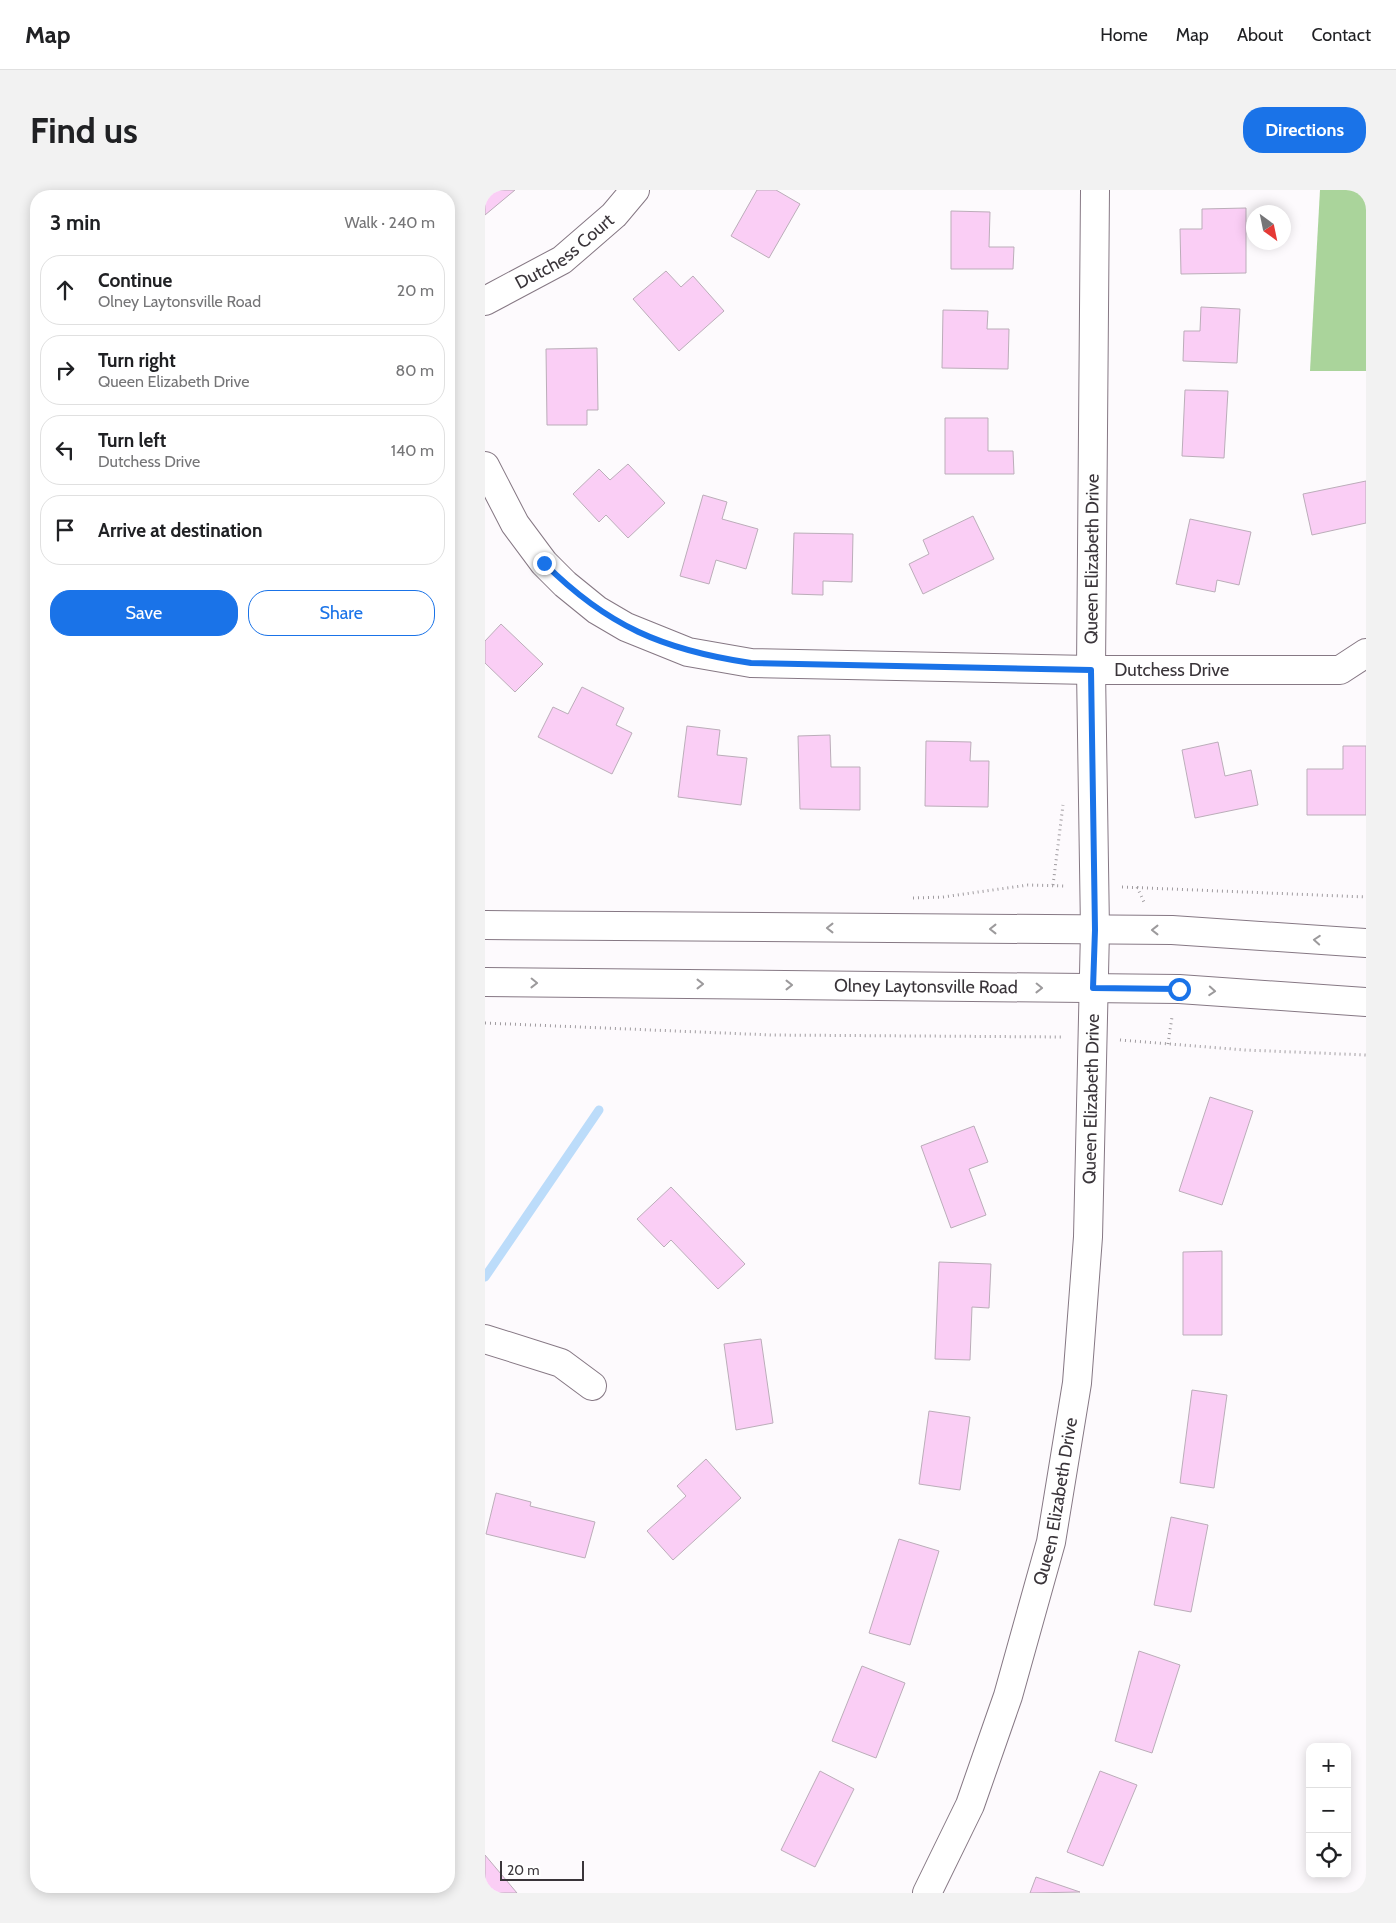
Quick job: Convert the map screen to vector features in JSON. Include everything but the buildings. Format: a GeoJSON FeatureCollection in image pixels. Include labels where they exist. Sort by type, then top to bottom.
{"type":"FeatureCollection","features":[{"type":"Feature","properties":{"kind":"street","name":"Dutchess Court"},"geometry":{"type":"LineString","coordinates":[[485,301],[561,260],[614,216],[635,190]]}},
{"type":"Feature","properties":{"kind":"street","name":"Queen Elizabeth Drive"},"geometry":{"type":"LineString","coordinates":[[927,1893],[970,1805],[1008,1696],[1051,1542],[1077,1383],[1088,1237],[1095,930],[1091,670],[1095,190]]}},
{"type":"Feature","properties":{"kind":"street","name":"Dutchess Drive"},"geometry":{"type":"LineString","coordinates":[[485,466],[515,524],[544,563],[565,584],[597,610],[626,627],[688,652],[751,663],[1091,670],[1340,670],[1366,653]]}},
{"type":"Feature","properties":{"kind":"street"},"geometry":{"type":"LineString","coordinates":[[485,925],[1173,930],[1366,943]]}},
{"type":"Feature","properties":{"kind":"street","name":"Olney Laytonsville Road"},"geometry":{"type":"LineString","coordinates":[[485,982],[1179,989],[1366,1002]]}},
{"type":"Feature","properties":{"kind":"street"},"geometry":{"type":"LineString","coordinates":[[485,1339],[561,1364],[592,1386]]}},
{"type":"Feature","properties":{"kind":"path"},"geometry":{"type":"LineString","coordinates":[[904,898],[943,897],[1028,885],[1172,887],[1366,897]]}},
{"type":"Feature","properties":{"kind":"path"},"geometry":{"type":"LineString","coordinates":[[485,1023],[771,1035],[1092,1036],[1128,1041],[1235,1049],[1366,1055]]}},
{"type":"Feature","properties":{"kind":"green space"},"geometry":{"type":"Polygon","coordinates":[[[1320,190],[1366,190],[1366,371],[1310,371],[1320,190]]]}},
{"type":"Feature","properties":{"kind":"waterway"},"geometry":{"type":"LineString","coordinates":[[485,1277],[599,1110]]}},
{"type":"Feature","properties":{"kind":"route"},"geometry":{"type":"LineString","coordinates":[[544,563],[565,584],[597,610],[626,627],[654,640],[688,652],[721,659],[751,663],[1091,670],[1095,930],[1093,988],[1179,989]]}}]}
